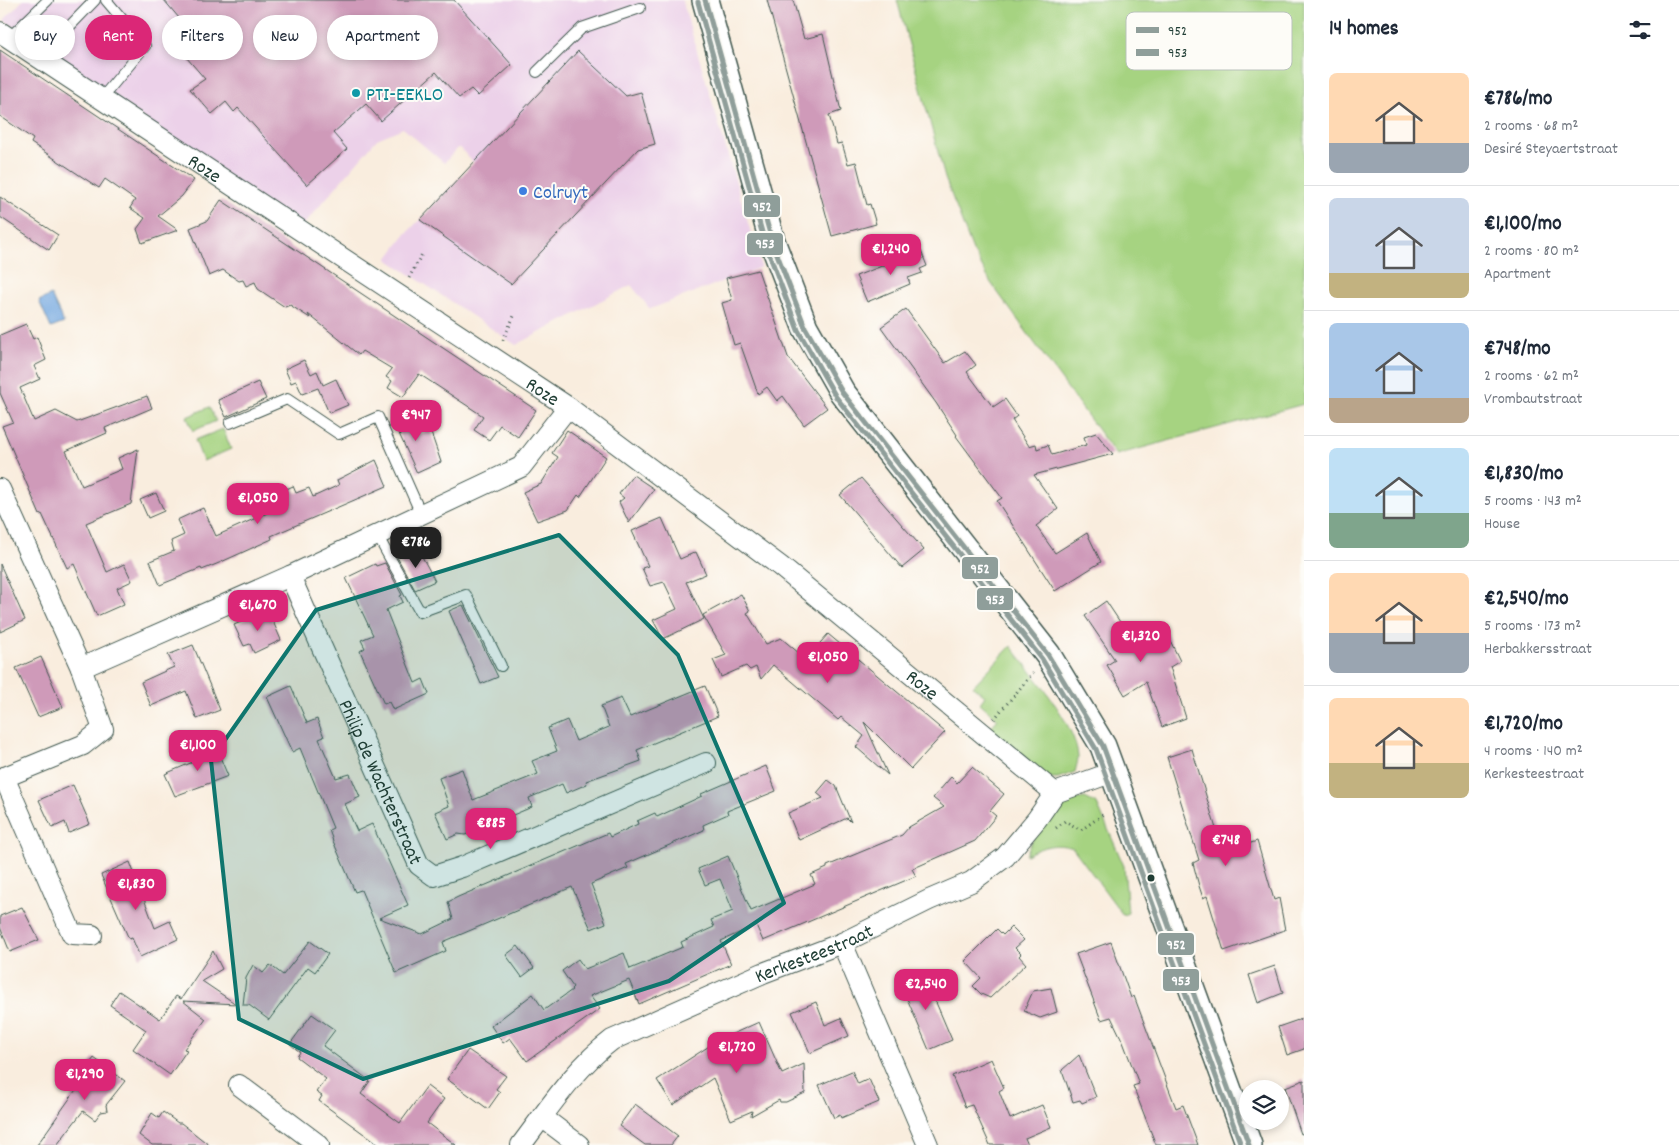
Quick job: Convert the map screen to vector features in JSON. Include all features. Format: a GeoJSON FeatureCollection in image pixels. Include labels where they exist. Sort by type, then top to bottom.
{"type":"FeatureCollection","features":[{"type":"Feature","properties":{"kind":"street"},"geometry":{"type":"LineString","coordinates":[[705,0],[772,241],[805,327],[842,392],[1048,655],[1089,720],[1103,746],[1113,772],[1248,1145]]}},
{"type":"Feature","properties":{"kind":"street","name":"Roze"},"geometry":{"type":"LineString","coordinates":[[4,35],[568,407],[780,566],[1055,793]]}},
{"type":"Feature","properties":{"kind":"street"},"geometry":{"type":"LineString","coordinates":[[81,668],[290,576],[521,467],[568,407]]}},
{"type":"Feature","properties":{"kind":"street"},"geometry":{"type":"LineString","coordinates":[[0,489],[81,668],[103,729],[83,745],[2,778],[72,934],[92,935]]}},
{"type":"Feature","properties":{"kind":"street","name":"Philip de Wachterstraat"},"geometry":{"type":"LineString","coordinates":[[290,576],[419,866],[434,876],[462,867],[706,763]]}},
{"type":"Feature","properties":{"kind":"street"},"geometry":{"type":"LineString","coordinates":[[1055,793],[1113,772]]}},
{"type":"Feature","properties":{"kind":"street","name":"Kerkesteestraat"},"geometry":{"type":"LineString","coordinates":[[521,1145],[592,1056],[612,1040],[763,973],[842,943],[929,900],[971,882],[1005,857],[1037,819],[1055,793]]}},
{"type":"Feature","properties":{"kind":"street"},"geometry":{"type":"LineString","coordinates":[[842,943],[928,1145]]}},
{"type":"Feature","properties":{"kind":"street"},"geometry":{"type":"LineString","coordinates":[[238,1085],[319,1145]]}},
{"type":"Feature","properties":{"kind":"street"},"geometry":{"type":"LineString","coordinates":[[542,1118],[579,1145]]}},
{"type":"Feature","properties":{"kind":"lane"},"geometry":{"type":"LineString","coordinates":[[4,35],[48,0]]}},
{"type":"Feature","properties":{"kind":"lane"},"geometry":{"type":"LineString","coordinates":[[75,21],[95,0]]}},
{"type":"Feature","properties":{"kind":"lane"},"geometry":{"type":"LineString","coordinates":[[101,99],[145,46],[106,0]]}},
{"type":"Feature","properties":{"kind":"lane"},"geometry":{"type":"LineString","coordinates":[[537,72],[582,28],[640,8]]}},
{"type":"Feature","properties":{"kind":"lane"},"geometry":{"type":"LineString","coordinates":[[230,423],[287,398],[339,434],[378,417],[421,514]]}},
{"type":"Feature","properties":{"kind":"lane"},"geometry":{"type":"LineString","coordinates":[[376,536],[420,612],[466,595],[501,666]]}},
{"type":"Feature","properties":{"kind":"path"},"geometry":{"type":"LineString","coordinates":[[400,296],[423,252]]}},
{"type":"Feature","properties":{"kind":"path"},"geometry":{"type":"LineString","coordinates":[[495,359],[514,316]]}},
{"type":"Feature","properties":{"kind":"path"},"geometry":{"type":"LineString","coordinates":[[982,733],[1048,655]]}},
{"type":"Feature","properties":{"kind":"path"},"geometry":{"type":"LineString","coordinates":[[1037,819],[1054,830],[1065,820],[1080,830],[1123,801]]}},
{"type":"Feature","properties":{"kind":"highlighted area"},"geometry":{"type":"Polygon","coordinates":[[[559,535],[678,655],[784,903],[669,981],[363,1079],[239,1019],[211,760],[316,610],[559,535]]]}},
{"type":"Feature","properties":{"kind":"shaded area"},"geometry":{"type":"Polygon","coordinates":[[[23,0],[682,0],[761,267],[650,309],[631,285],[516,345],[387,259],[405,235],[474,163],[459,147],[444,163],[403,128],[377,139],[300,229],[61,60],[75,60],[75,15],[15,15],[15,28],[4,20],[23,0]]]}},
{"type":"Feature","properties":{"kind":"green space"},"geometry":{"type":"Polygon","coordinates":[[[897,0],[1304,0],[1304,404],[1116,455],[991,283],[973,251],[945,178],[897,0]]]}},
{"type":"Feature","properties":{"kind":"green space"},"geometry":{"type":"Polygon","coordinates":[[[209,407],[216,421],[193,431],[187,417],[209,407]]]}},
{"type":"Feature","properties":{"kind":"green space"},"geometry":{"type":"Polygon","coordinates":[[[223,429],[231,449],[203,461],[195,440],[223,429]]]}},
{"type":"Feature","properties":{"kind":"green space"},"geometry":{"type":"Polygon","coordinates":[[[1011,646],[1051,699],[1070,730],[1076,744],[1078,757],[1075,772],[1058,778],[1047,778],[989,729],[998,719],[980,703],[985,696],[973,686],[1011,646]]]}},
{"type":"Feature","properties":{"kind":"green space"},"geometry":{"type":"Polygon","coordinates":[[[1085,798],[1097,804],[1124,866],[1128,913],[1123,915],[1073,848],[1054,845],[1026,855],[1045,815],[1054,806],[1061,802],[1085,798]]]}},
{"type":"Feature","properties":{"kind":"water"},"geometry":{"type":"Polygon","coordinates":[[[51,295],[64,323],[51,328],[39,301],[51,295]]]}},
{"type":"Feature","properties":{"kind":"building","name":"PTI-EEKLO"},"geometry":{"type":"Polygon","coordinates":[[[164,0],[454,0],[512,65],[478,96],[471,89],[459,98],[436,72],[381,121],[366,104],[333,133],[347,149],[307,185],[238,108],[234,112],[226,102],[212,114],[190,89],[205,79],[189,60],[243,60],[243,15],[176,15],[164,0]]]}},
{"type":"Feature","properties":{"kind":"building"},"geometry":{"type":"Polygon","coordinates":[[[767,0],[793,0],[804,39],[823,34],[841,111],[829,115],[837,144],[842,143],[848,164],[856,162],[867,205],[870,204],[876,224],[832,236],[767,0]]]}},
{"type":"Feature","properties":{"kind":"building"},"geometry":{"type":"Polygon","coordinates":[[[0,50],[194,180],[182,196],[158,216],[178,230],[142,243],[137,229],[145,218],[130,208],[135,200],[105,179],[99,188],[31,143],[33,139],[0,116],[0,50]]]}},
{"type":"Feature","properties":{"kind":"building","name":"Colruyt"},"geometry":{"type":"Polygon","coordinates":[[[578,51],[626,96],[641,92],[655,144],[638,149],[511,284],[420,220],[578,51]]]}},
{"type":"Feature","properties":{"kind":"building"},"geometry":{"type":"Polygon","coordinates":[[[0,197],[58,235],[49,250],[0,217],[0,197]]]}},
{"type":"Feature","properties":{"kind":"building"},"geometry":{"type":"Polygon","coordinates":[[[221,200],[536,410],[518,437],[500,425],[489,440],[474,430],[483,416],[419,374],[403,397],[388,388],[392,381],[386,377],[392,369],[362,351],[359,355],[308,314],[310,318],[290,305],[285,307],[258,289],[255,282],[246,286],[243,280],[239,281],[223,270],[209,276],[190,228],[207,221],[221,200]]]}},
{"type":"Feature","properties":{"kind":"building"},"geometry":{"type":"Polygon","coordinates":[[[921,251],[927,266],[920,269],[922,273],[908,278],[910,284],[867,302],[856,276],[921,251]]]}},
{"type":"Feature","properties":{"kind":"building"},"geometry":{"type":"Polygon","coordinates":[[[758,270],[788,357],[827,408],[804,425],[783,396],[777,401],[767,387],[758,394],[740,343],[734,345],[722,303],[732,300],[726,278],[758,270]]]}},
{"type":"Feature","properties":{"kind":"building"},"geometry":{"type":"Polygon","coordinates":[[[906,309],[945,363],[965,351],[976,365],[967,372],[993,407],[1005,399],[1017,416],[1012,420],[1029,446],[1036,444],[1037,449],[1048,445],[1052,455],[1086,445],[1084,437],[1096,433],[1113,454],[1034,475],[1058,509],[1036,526],[1055,553],[1087,533],[1101,562],[1055,591],[997,501],[1002,498],[956,436],[936,403],[881,327],[906,309]]]}},
{"type":"Feature","properties":{"kind":"building"},"geometry":{"type":"Polygon","coordinates":[[[26,324],[33,339],[37,337],[46,360],[34,366],[40,379],[20,388],[34,421],[56,411],[77,422],[147,396],[152,408],[105,428],[107,433],[66,451],[82,486],[122,469],[118,458],[138,449],[131,504],[86,523],[107,572],[124,564],[132,581],[117,588],[124,604],[97,616],[74,564],[67,568],[42,514],[40,515],[2,426],[13,422],[0,393],[0,335],[26,324]]]}},
{"type":"Feature","properties":{"kind":"building"},"geometry":{"type":"Polygon","coordinates":[[[304,360],[311,374],[317,371],[323,385],[336,379],[348,405],[329,413],[318,388],[302,394],[296,381],[291,383],[285,369],[304,360]]]}},
{"type":"Feature","properties":{"kind":"building"},"geometry":{"type":"Polygon","coordinates":[[[258,382],[266,399],[226,417],[218,400],[258,382]]]}},
{"type":"Feature","properties":{"kind":"building"},"geometry":{"type":"Polygon","coordinates":[[[408,408],[420,434],[430,430],[441,462],[417,473],[391,416],[408,408]]]}},
{"type":"Feature","properties":{"kind":"building"},"geometry":{"type":"Polygon","coordinates":[[[567,430],[606,457],[580,497],[578,495],[568,510],[537,521],[523,492],[541,484],[558,457],[552,453],[567,430]]]}},
{"type":"Feature","properties":{"kind":"building"},"geometry":{"type":"Polygon","coordinates":[[[376,460],[387,486],[271,536],[272,539],[219,563],[202,570],[201,568],[160,585],[150,561],[174,551],[171,541],[184,535],[177,520],[203,508],[216,536],[283,506],[278,493],[293,486],[296,493],[309,488],[313,497],[339,485],[337,480],[376,460]]]}},
{"type":"Feature","properties":{"kind":"building"},"geometry":{"type":"Polygon","coordinates":[[[633,475],[654,489],[629,523],[619,502],[624,498],[619,494],[633,475]]]}},
{"type":"Feature","properties":{"kind":"building"},"geometry":{"type":"Polygon","coordinates":[[[861,478],[924,550],[902,568],[840,495],[861,478]]]}},
{"type":"Feature","properties":{"kind":"building"},"geometry":{"type":"Polygon","coordinates":[[[156,493],[164,511],[148,518],[140,500],[156,493]]]}},
{"type":"Feature","properties":{"kind":"building"},"geometry":{"type":"Polygon","coordinates":[[[662,518],[680,559],[696,552],[706,574],[686,582],[704,619],[663,639],[653,620],[677,609],[664,582],[650,586],[642,568],[648,566],[632,531],[662,518]]]}},
{"type":"Feature","properties":{"kind":"building"},"geometry":{"type":"Polygon","coordinates":[[[418,549],[435,581],[415,590],[397,557],[418,549]]]}},
{"type":"Feature","properties":{"kind":"building"},"geometry":{"type":"Polygon","coordinates":[[[385,563],[402,595],[400,596],[403,602],[386,610],[415,683],[423,679],[429,694],[393,710],[389,702],[384,704],[360,651],[365,648],[361,640],[373,635],[346,578],[375,564],[376,566],[385,563]]]}},
{"type":"Feature","properties":{"kind":"building"},"geometry":{"type":"Polygon","coordinates":[[[0,564],[25,620],[0,632],[0,564]]]}},
{"type":"Feature","properties":{"kind":"building"},"geometry":{"type":"Polygon","coordinates":[[[741,594],[750,611],[747,613],[766,644],[781,638],[806,659],[828,634],[945,732],[911,769],[864,722],[888,775],[856,747],[864,736],[841,717],[838,720],[773,665],[761,679],[756,667],[750,670],[746,666],[721,677],[713,660],[726,655],[703,615],[741,594]]]}},
{"type":"Feature","properties":{"kind":"building"},"geometry":{"type":"Polygon","coordinates":[[[1106,601],[1136,646],[1164,628],[1180,661],[1170,667],[1186,718],[1162,727],[1146,682],[1125,695],[1107,665],[1115,660],[1085,616],[1106,601]]]}},
{"type":"Feature","properties":{"kind":"building"},"geometry":{"type":"Polygon","coordinates":[[[463,605],[498,677],[481,684],[449,611],[463,605]]]}},
{"type":"Feature","properties":{"kind":"building"},"geometry":{"type":"Polygon","coordinates":[[[268,610],[281,640],[254,653],[250,644],[244,646],[234,625],[268,610]]]}},
{"type":"Feature","properties":{"kind":"building"},"geometry":{"type":"Polygon","coordinates":[[[193,645],[220,710],[197,719],[186,691],[151,706],[141,682],[174,667],[168,655],[193,645]]]}},
{"type":"Feature","properties":{"kind":"building"},"geometry":{"type":"Polygon","coordinates":[[[41,657],[63,707],[38,717],[16,668],[41,657]]]}},
{"type":"Feature","properties":{"kind":"building"},"geometry":{"type":"Polygon","coordinates":[[[291,686],[307,723],[317,719],[324,737],[319,739],[336,778],[350,774],[360,797],[345,804],[357,831],[372,824],[408,905],[379,918],[422,934],[453,919],[448,902],[458,897],[608,833],[610,837],[638,824],[637,821],[655,813],[657,817],[702,796],[701,794],[766,766],[776,791],[727,811],[728,814],[703,825],[704,830],[626,864],[628,868],[591,884],[606,923],[591,929],[572,887],[443,942],[446,951],[396,973],[361,890],[355,892],[333,841],[329,830],[333,828],[300,748],[292,752],[267,697],[291,686]]]}},
{"type":"Feature","properties":{"kind":"building"},"geometry":{"type":"Polygon","coordinates":[[[705,686],[718,716],[637,750],[641,761],[586,781],[587,784],[566,793],[562,784],[529,798],[532,807],[465,835],[458,834],[447,839],[435,812],[449,806],[439,778],[462,769],[473,800],[538,774],[532,761],[557,751],[548,728],[567,720],[576,741],[609,727],[601,706],[621,698],[630,717],[705,686]]]}},
{"type":"Feature","properties":{"kind":"building"},"geometry":{"type":"Polygon","coordinates":[[[215,745],[228,776],[175,796],[165,774],[193,762],[190,756],[215,745]]]}},
{"type":"Feature","properties":{"kind":"building"},"geometry":{"type":"Polygon","coordinates":[[[1192,749],[1223,852],[1257,841],[1274,900],[1279,898],[1285,930],[1224,951],[1207,896],[1203,898],[1199,886],[1193,863],[1199,860],[1167,757],[1192,749]]]}},
{"type":"Feature","properties":{"kind":"building"},"geometry":{"type":"Polygon","coordinates":[[[972,767],[1004,794],[990,811],[996,816],[975,841],[912,869],[916,876],[763,941],[756,925],[721,941],[731,964],[639,1004],[629,980],[590,996],[600,1009],[527,1061],[510,1038],[503,1043],[491,1026],[533,994],[544,1010],[572,990],[573,987],[562,971],[578,959],[585,969],[624,953],[630,969],[683,947],[681,942],[714,927],[711,920],[733,911],[720,879],[705,885],[698,869],[728,856],[751,911],[815,884],[811,875],[827,868],[827,866],[902,835],[909,827],[944,807],[933,798],[951,777],[957,783],[972,767]]]}},
{"type":"Feature","properties":{"kind":"building"},"geometry":{"type":"Polygon","coordinates":[[[828,780],[836,786],[851,822],[847,818],[799,840],[788,813],[823,798],[817,793],[828,780]]]}},
{"type":"Feature","properties":{"kind":"building"},"geometry":{"type":"Polygon","coordinates":[[[73,785],[90,824],[69,833],[65,822],[52,828],[39,800],[73,785]]]}},
{"type":"Feature","properties":{"kind":"building"},"geometry":{"type":"Polygon","coordinates":[[[130,862],[155,928],[170,921],[178,939],[140,957],[132,938],[129,939],[101,875],[130,862]]]}},
{"type":"Feature","properties":{"kind":"building"},"geometry":{"type":"Polygon","coordinates":[[[22,907],[39,940],[10,952],[0,927],[0,916],[22,907]]]}},
{"type":"Feature","properties":{"kind":"building"},"geometry":{"type":"Polygon","coordinates":[[[1011,927],[1024,940],[1015,948],[1021,954],[1019,956],[1026,964],[990,998],[981,994],[973,986],[981,978],[965,961],[997,929],[1003,935],[1011,927]]]}},
{"type":"Feature","properties":{"kind":"building"},"geometry":{"type":"Polygon","coordinates":[[[310,941],[328,954],[315,972],[308,967],[269,1020],[249,1005],[243,1005],[246,978],[253,965],[263,973],[270,965],[283,975],[310,941]]]}},
{"type":"Feature","properties":{"kind":"building"},"geometry":{"type":"Polygon","coordinates":[[[1111,942],[1131,998],[1134,996],[1176,1108],[1183,1105],[1198,1145],[1156,1145],[1133,1086],[1139,1084],[1123,1042],[1111,1017],[1101,1020],[1076,954],[1111,942]]]}},
{"type":"Feature","properties":{"kind":"building"},"geometry":{"type":"Polygon","coordinates":[[[518,946],[534,968],[522,977],[506,955],[518,946]]]}},
{"type":"Feature","properties":{"kind":"building"},"geometry":{"type":"Polygon","coordinates":[[[213,951],[222,969],[202,981],[236,1004],[183,1001],[206,1019],[184,1049],[187,1050],[170,1075],[133,1049],[146,1030],[110,1005],[119,991],[160,1019],[176,996],[181,999],[213,951]]]}},
{"type":"Feature","properties":{"kind":"building"},"geometry":{"type":"Polygon","coordinates":[[[1275,966],[1283,993],[1258,1003],[1249,975],[1275,966]]]}},
{"type":"Feature","properties":{"kind":"building"},"geometry":{"type":"Polygon","coordinates":[[[923,972],[952,1040],[929,1050],[900,982],[923,972]]]}},
{"type":"Feature","properties":{"kind":"building"},"geometry":{"type":"Polygon","coordinates":[[[1051,988],[1057,1012],[1040,1018],[1024,1011],[1033,991],[1051,988]]]}},
{"type":"Feature","properties":{"kind":"building"},"geometry":{"type":"Polygon","coordinates":[[[816,1002],[825,1025],[841,1018],[849,1036],[810,1053],[792,1012],[816,1002]]]}},
{"type":"Feature","properties":{"kind":"building"},"geometry":{"type":"Polygon","coordinates":[[[312,1014],[335,1030],[323,1046],[370,1081],[361,1094],[400,1123],[427,1086],[444,1099],[427,1123],[456,1145],[379,1145],[319,1101],[322,1096],[316,1092],[326,1079],[297,1057],[300,1052],[290,1044],[312,1014]]]}},
{"type":"Feature","properties":{"kind":"building"},"geometry":{"type":"Polygon","coordinates":[[[1304,1018],[1304,1049],[1287,1055],[1278,1027],[1304,1018]]]}},
{"type":"Feature","properties":{"kind":"building"},"geometry":{"type":"Polygon","coordinates":[[[759,1022],[782,1074],[804,1064],[805,1093],[786,1102],[780,1102],[779,1100],[751,1116],[752,1111],[731,1120],[713,1078],[673,1105],[657,1080],[717,1041],[759,1022]]]}},
{"type":"Feature","properties":{"kind":"building"},"geometry":{"type":"Polygon","coordinates":[[[468,1050],[506,1076],[496,1089],[500,1092],[488,1109],[447,1079],[468,1050]]]}},
{"type":"Feature","properties":{"kind":"building"},"geometry":{"type":"Polygon","coordinates":[[[1079,1055],[1096,1097],[1082,1103],[1080,1100],[1073,1102],[1062,1070],[1079,1055]]]}},
{"type":"Feature","properties":{"kind":"building"},"geometry":{"type":"Polygon","coordinates":[[[94,1058],[125,1081],[106,1105],[107,1111],[101,1112],[95,1120],[83,1111],[57,1145],[37,1145],[85,1077],[82,1074],[94,1058]]]}},
{"type":"Feature","properties":{"kind":"building"},"geometry":{"type":"Polygon","coordinates":[[[991,1059],[1004,1088],[999,1091],[1010,1119],[1042,1105],[1051,1127],[1025,1138],[1028,1145],[990,1145],[972,1105],[965,1107],[952,1076],[991,1059]]]}},
{"type":"Feature","properties":{"kind":"building"},"geometry":{"type":"Polygon","coordinates":[[[852,1071],[858,1084],[869,1079],[879,1102],[841,1118],[840,1115],[834,1118],[819,1085],[852,1071]]]}},
{"type":"Feature","properties":{"kind":"building"},"geometry":{"type":"Polygon","coordinates":[[[1304,1080],[1304,1133],[1301,1134],[1289,1099],[1289,1086],[1304,1080]]]}},
{"type":"Feature","properties":{"kind":"building"},"geometry":{"type":"Polygon","coordinates":[[[635,1104],[678,1136],[671,1145],[645,1145],[619,1126],[635,1104]]]}},
{"type":"Feature","properties":{"kind":"building"},"geometry":{"type":"Polygon","coordinates":[[[163,1112],[178,1123],[181,1123],[209,1145],[152,1145],[139,1135],[152,1113],[159,1118],[163,1112]]]}},
{"type":"Feature","properties":{"kind":"transit line","name":"952"},"geometry":{"type":"LineString","coordinates":[[705,0],[772,241],[805,327],[842,392],[1048,655],[1103,746],[1249,1145]]}},
{"type":"Feature","properties":{"kind":"transit line","name":"953"},"geometry":{"type":"LineString","coordinates":[[698,2],[765,243],[798,330],[836,397],[1042,659],[1096,749],[1241,1145]]}},
{"type":"Feature","properties":{"kind":"place","name":"PTI-EEKLO"},"geometry":{"type":"Point","coordinates":[356,93]}},
{"type":"Feature","properties":{"kind":"place","name":"Colruyt"},"geometry":{"type":"Point","coordinates":[523,191]}}]}
